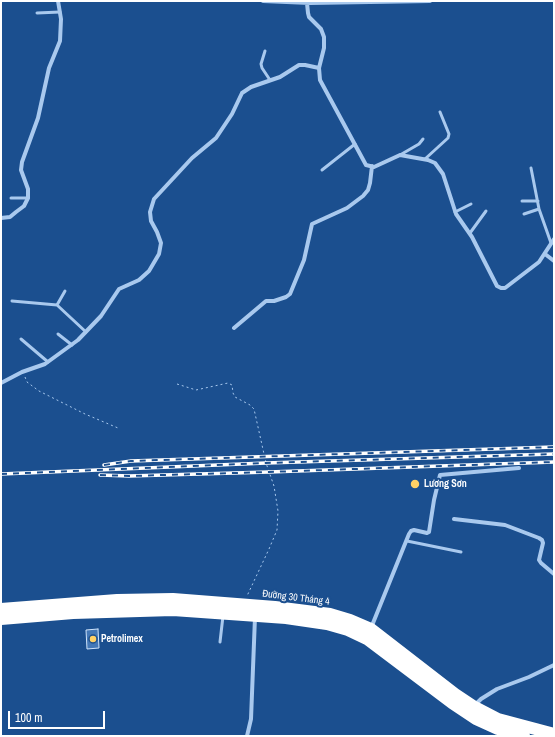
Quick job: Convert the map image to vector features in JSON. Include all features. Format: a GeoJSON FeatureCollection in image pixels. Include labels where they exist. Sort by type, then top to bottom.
{"type":"FeatureCollection","features":[{"type":"Feature","properties":{"kind":"highway","name":"Đường 30 Tháng 4"},"geometry":{"type":"LineString","coordinates":[[1,619],[117,600],[173,599],[275,606],[330,614],[350,620],[473,706],[498,719],[554,734]]}},
{"type":"Feature","properties":{"kind":"highway","name":"Đường 30 Tháng 4"},"geometry":{"type":"LineString","coordinates":[[1,609],[73,608],[173,610],[255,615],[327,624],[369,634],[452,703],[476,719],[498,729],[524,736]]}},
{"type":"Feature","properties":{"kind":"street"},"geometry":{"type":"LineString","coordinates":[[1,218],[10,217],[24,206],[28,198],[28,189],[22,170],[22,162],[38,118],[49,68],[60,41],[61,25],[58,1]]}},
{"type":"Feature","properties":{"kind":"street"},"geometry":{"type":"LineString","coordinates":[[263,1],[430,1]]}},
{"type":"Feature","properties":{"kind":"street"},"geometry":{"type":"LineString","coordinates":[[309,2],[309,17],[321,29],[324,37],[324,48],[319,68],[320,80],[366,165],[372,166],[400,155],[425,159],[434,163],[443,174],[455,212],[470,233],[498,286],[501,288],[505,288],[539,262],[552,241]]}},
{"type":"Feature","properties":{"kind":"street"},"geometry":{"type":"LineString","coordinates":[[1,383],[22,372],[45,364],[72,345],[101,316],[119,289],[138,280],[149,271],[159,254],[161,243],[151,221],[150,212],[154,199],[192,158],[216,138],[232,114],[242,93],[251,87],[280,77],[299,65],[319,68]]}},
{"type":"Feature","properties":{"kind":"street"},"geometry":{"type":"LineString","coordinates":[[234,328],[266,301],[286,298],[290,294],[304,260],[312,224],[347,208],[364,196],[368,190],[372,166]]}},
{"type":"Feature","properties":{"kind":"street"},"geometry":{"type":"LineString","coordinates":[[545,254],[554,262]]}},
{"type":"Feature","properties":{"kind":"street"},"geometry":{"type":"LineString","coordinates":[[369,634],[411,531],[429,532],[440,475],[519,468]]}},
{"type":"Feature","properties":{"kind":"street"},"geometry":{"type":"LineString","coordinates":[[454,519],[505,526],[539,538],[543,543],[540,563],[554,574]]}},
{"type":"Feature","properties":{"kind":"street"},"geometry":{"type":"LineString","coordinates":[[247,736],[251,719],[255,615]]}},
{"type":"Feature","properties":{"kind":"street"},"geometry":{"type":"LineString","coordinates":[[473,706],[497,689],[529,677],[554,665]]}},
{"type":"Feature","properties":{"kind":"lane"},"geometry":{"type":"LineString","coordinates":[[37,13],[60,12]]}},
{"type":"Feature","properties":{"kind":"lane"},"geometry":{"type":"LineString","coordinates":[[265,51],[261,64],[270,80]]}},
{"type":"Feature","properties":{"kind":"lane"},"geometry":{"type":"LineString","coordinates":[[425,159],[448,138],[449,134],[440,112]]}},
{"type":"Feature","properties":{"kind":"lane"},"geometry":{"type":"LineString","coordinates":[[400,155],[419,144],[423,139]]}},
{"type":"Feature","properties":{"kind":"lane"},"geometry":{"type":"LineString","coordinates":[[322,170],[355,144]]}},
{"type":"Feature","properties":{"kind":"lane"},"geometry":{"type":"LineString","coordinates":[[531,168],[539,209],[552,241]]}},
{"type":"Feature","properties":{"kind":"lane"},"geometry":{"type":"LineString","coordinates":[[10,198],[28,198]]}},
{"type":"Feature","properties":{"kind":"lane"},"geometry":{"type":"LineString","coordinates":[[522,201],[538,202]]}},
{"type":"Feature","properties":{"kind":"lane"},"geometry":{"type":"LineString","coordinates":[[455,212],[471,204]]}},
{"type":"Feature","properties":{"kind":"lane"},"geometry":{"type":"LineString","coordinates":[[524,214],[539,209]]}},
{"type":"Feature","properties":{"kind":"lane"},"geometry":{"type":"LineString","coordinates":[[470,233],[486,211]]}},
{"type":"Feature","properties":{"kind":"lane"},"geometry":{"type":"LineString","coordinates":[[552,241],[554,235]]}},
{"type":"Feature","properties":{"kind":"lane"},"geometry":{"type":"LineString","coordinates":[[57,305],[66,291]]}},
{"type":"Feature","properties":{"kind":"lane"},"geometry":{"type":"LineString","coordinates":[[12,301],[57,305],[86,332]]}},
{"type":"Feature","properties":{"kind":"lane"},"geometry":{"type":"LineString","coordinates":[[58,334],[72,345]]}},
{"type":"Feature","properties":{"kind":"lane"},"geometry":{"type":"LineString","coordinates":[[21,339],[48,362]]}},
{"type":"Feature","properties":{"kind":"lane"},"geometry":{"type":"LineString","coordinates":[[406,541],[461,552]]}},
{"type":"Feature","properties":{"kind":"lane"},"geometry":{"type":"LineString","coordinates":[[220,642],[223,613]]}},
{"type":"Feature","properties":{"kind":"path"},"geometry":{"type":"LineString","coordinates":[[22,372],[27,382],[39,391],[85,414],[118,428]]}},
{"type":"Feature","properties":{"kind":"path"},"geometry":{"type":"LineString","coordinates":[[177,384],[196,390],[228,383],[232,385],[235,397],[250,405],[254,409],[264,457],[274,486],[278,511],[277,530],[243,604]]}},
{"type":"Feature","properties":{"kind":"building","name":"Petrolimex"},"geometry":{"type":"Polygon","coordinates":[[[98,629],[99,648],[87,649],[86,630],[98,629]]]}},
{"type":"Feature","properties":{"kind":"railway"},"geometry":{"type":"LineString","coordinates":[[104,465],[131,461],[554,447]]}},
{"type":"Feature","properties":{"kind":"railway"},"geometry":{"type":"LineString","coordinates":[[1,474],[266,463],[554,454]]}},
{"type":"Feature","properties":{"kind":"railway"},"geometry":{"type":"LineString","coordinates":[[100,475],[129,476],[269,472],[554,462]]}},
{"type":"Feature","properties":{"kind":"place","name":"Lương Sơn"},"geometry":{"type":"Point","coordinates":[415,484]}},
{"type":"Feature","properties":{"kind":"place","name":"Petrolimex"},"geometry":{"type":"Point","coordinates":[93,639]}}]}
